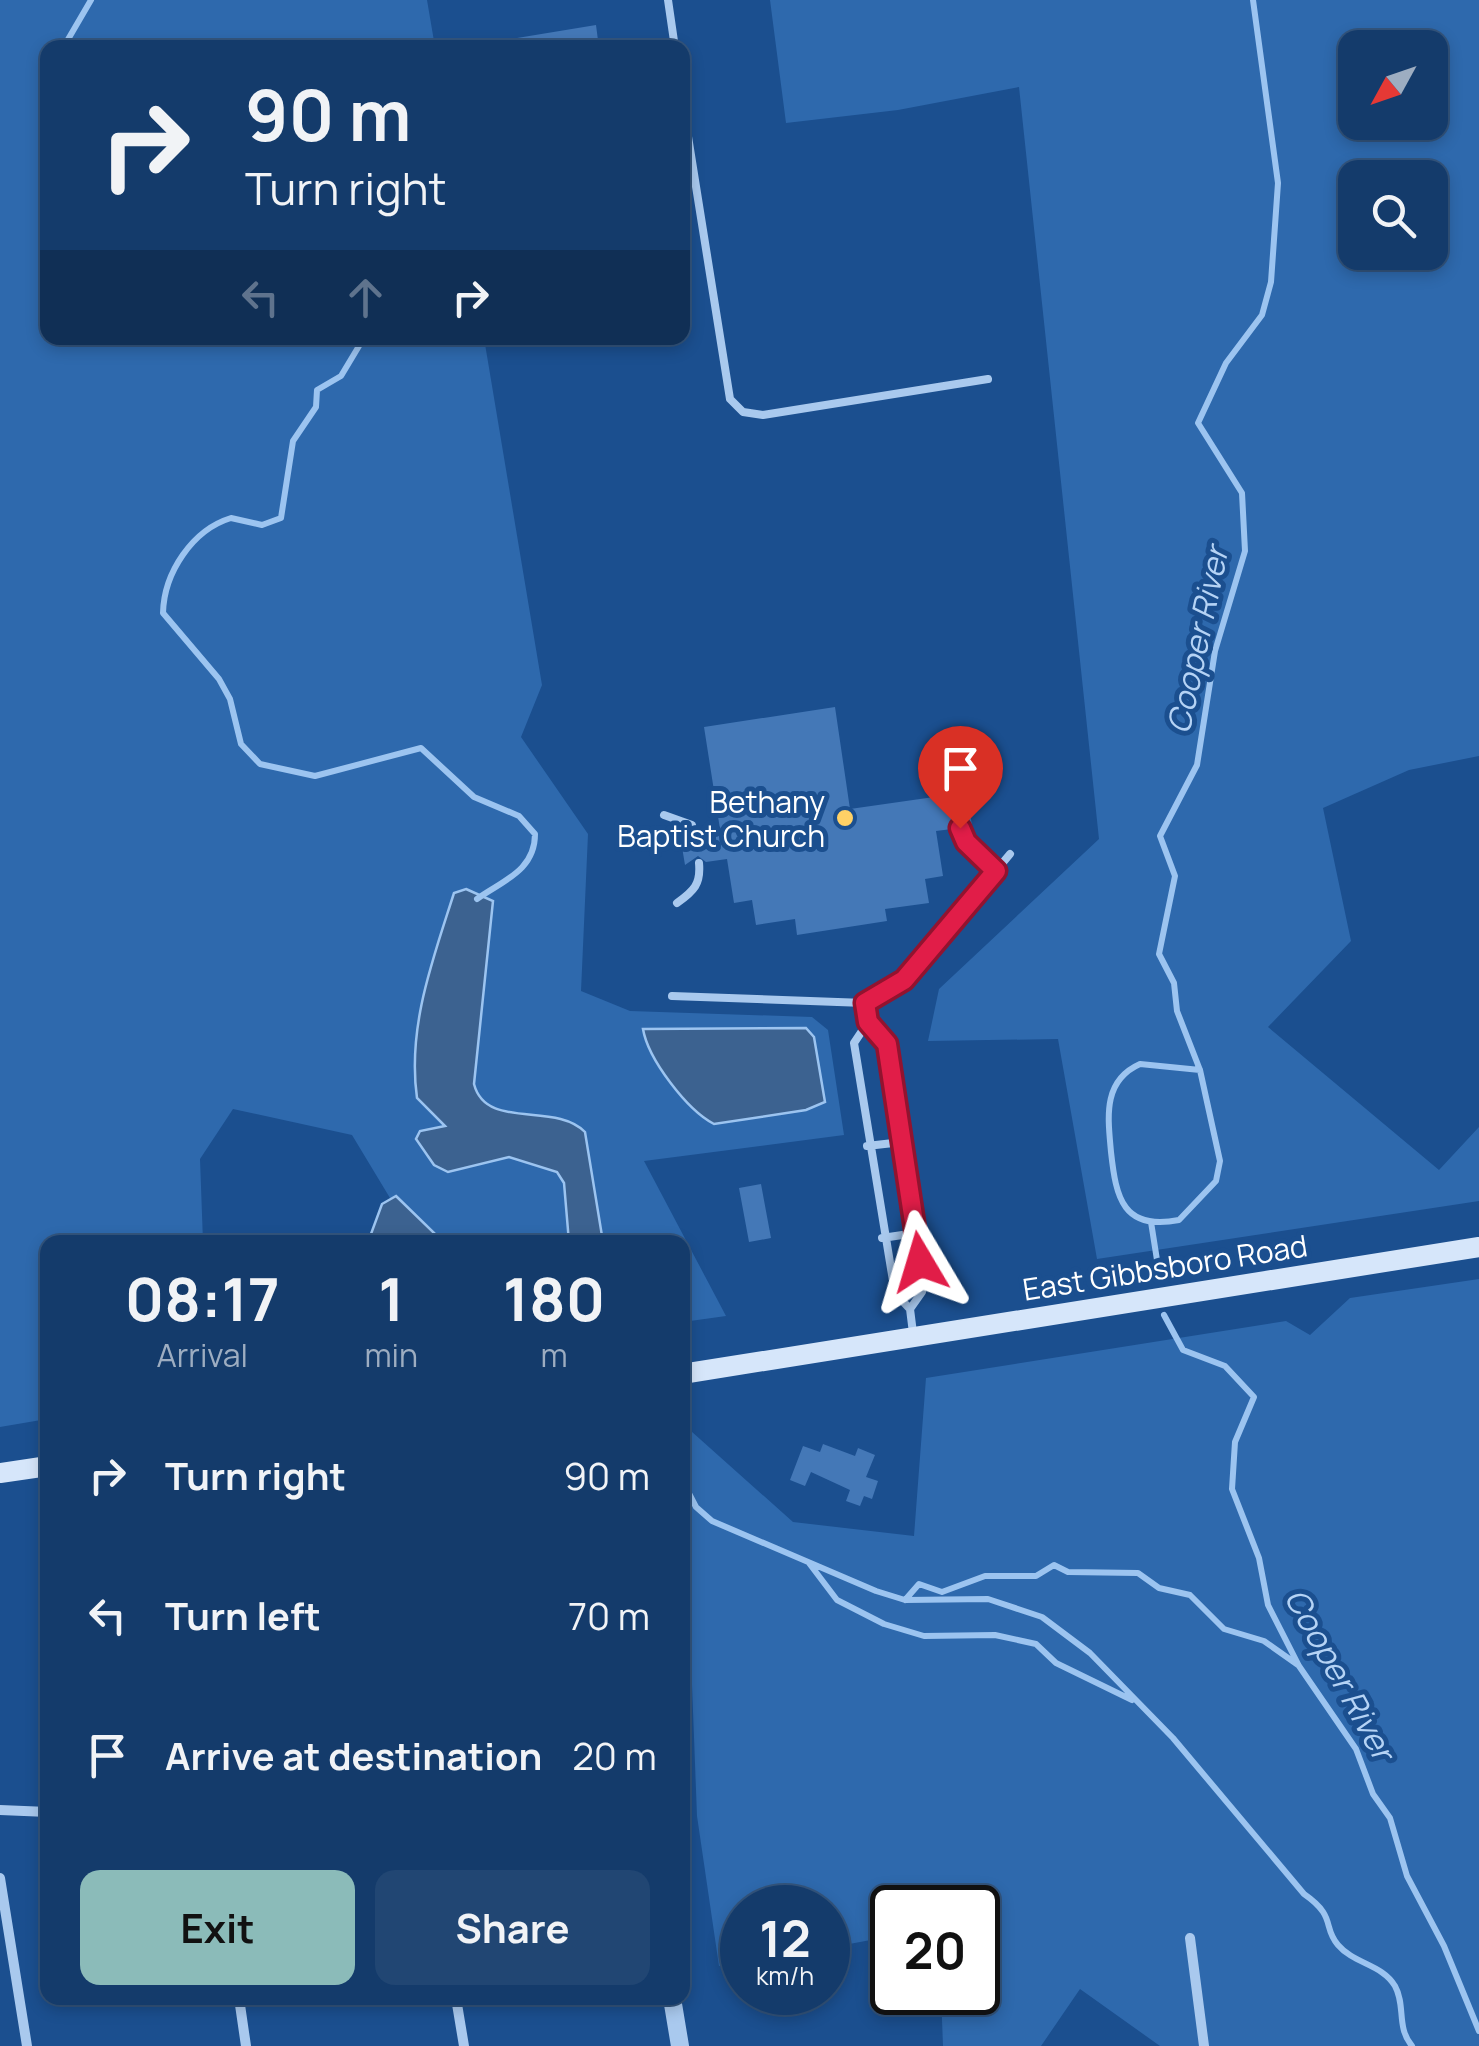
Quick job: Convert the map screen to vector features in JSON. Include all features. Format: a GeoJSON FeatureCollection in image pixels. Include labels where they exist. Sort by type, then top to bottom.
{"type":"FeatureCollection","features":[{"type":"Feature","properties":{"kind":"main road","name":"East Gibbsboro Road"},"geometry":{"type":"LineString","coordinates":[[690,1373],[1479,1247]]}},
{"type":"Feature","properties":{"kind":"main road"},"geometry":{"type":"LineString","coordinates":[[0,1473],[40,1467]]}},
{"type":"Feature","properties":{"kind":"street"},"geometry":{"type":"LineString","coordinates":[[0,1810],[40,1812]]}},
{"type":"Feature","properties":{"kind":"street"},"geometry":{"type":"LineString","coordinates":[[0,1878],[27,2046]]}},
{"type":"Feature","properties":{"kind":"street"},"geometry":{"type":"LineString","coordinates":[[1190,1938],[1204,2046]]}},
{"type":"Feature","properties":{"kind":"street"},"geometry":{"type":"LineString","coordinates":[[240,2005],[246,2046]]}},
{"type":"Feature","properties":{"kind":"street"},"geometry":{"type":"LineString","coordinates":[[457,2005],[464,2046]]}},
{"type":"Feature","properties":{"kind":"street"},"geometry":{"type":"LineString","coordinates":[[673,2005],[680,2046]]}},
{"type":"Feature","properties":{"kind":"lane"},"geometry":{"type":"LineString","coordinates":[[668,0],[674,40]]}},
{"type":"Feature","properties":{"kind":"lane"},"geometry":{"type":"LineString","coordinates":[[690,149],[730,399],[743,412],[764,415],[988,379]]}},
{"type":"Feature","properties":{"kind":"lane"},"geometry":{"type":"LineString","coordinates":[[954,794],[954,786],[965,776],[982,774]]}},
{"type":"Feature","properties":{"kind":"lane"},"geometry":{"type":"LineString","coordinates":[[664,816],[692,825],[693,833]]}},
{"type":"Feature","properties":{"kind":"lane"},"geometry":{"type":"LineString","coordinates":[[960,828],[966,842],[996,871]]}},
{"type":"Feature","properties":{"kind":"lane"},"geometry":{"type":"LineString","coordinates":[[672,996],[865,1003],[904,980],[1010,854]]}},
{"type":"Feature","properties":{"kind":"lane"},"geometry":{"type":"LineString","coordinates":[[678,903],[693,892],[700,879],[699,863]]}},
{"type":"Feature","properties":{"kind":"lane"},"geometry":{"type":"LineString","coordinates":[[865,1003],[868,1022],[887,1044],[916,1234],[922,1292],[910,1309]]}},
{"type":"Feature","properties":{"kind":"lane"},"geometry":{"type":"LineString","coordinates":[[868,1022],[854,1043],[867,1146],[895,1293],[910,1309],[914,1338]]}},
{"type":"Feature","properties":{"kind":"lane"},"geometry":{"type":"LineString","coordinates":[[867,1146],[902,1142]]}},
{"type":"Feature","properties":{"kind":"lane"},"geometry":{"type":"LineString","coordinates":[[882,1238],[916,1234]]}},
{"type":"Feature","properties":{"kind":"shaded area"},"geometry":{"type":"Polygon","coordinates":[[[0,0],[427,0],[434,40],[40,40],[40,345],[485,345],[542,685],[521,737],[588,834],[581,991],[630,1011],[812,1017],[828,1030],[844,1135],[644,1161],[683,1235],[371,1235],[390,1198],[352,1135],[233,1109],[200,1159],[203,1235],[40,1235],[40,1420],[0,1427],[0,0]]]}},
{"type":"Feature","properties":{"kind":"shaded area"},"geometry":{"type":"Polygon","coordinates":[[[770,0],[1479,0],[1479,756],[1409,770],[1323,808],[1351,941],[1268,1027],[1439,1170],[1479,1127],[1479,1201],[1097,1259],[1058,1039],[928,1041],[939,989],[1099,839],[1019,87],[898,110],[786,123],[770,0]]]}},
{"type":"Feature","properties":{"kind":"shaded area"},"geometry":{"type":"Polygon","coordinates":[[[466,889],[493,901],[474,1084],[481,1098],[492,1107],[557,1118],[585,1132],[602,1235],[568,1235],[564,1183],[557,1172],[509,1157],[448,1172],[434,1165],[416,1139],[420,1131],[445,1126],[417,1098],[416,1045],[430,968],[454,893],[466,889]]]}},
{"type":"Feature","properties":{"kind":"shaded area"},"geometry":{"type":"Polygon","coordinates":[[[806,1028],[814,1037],[825,1102],[806,1110],[714,1124],[670,1082],[652,1055],[643,1029],[806,1028]]]}},
{"type":"Feature","properties":{"kind":"shaded area"},"geometry":{"type":"Polygon","coordinates":[[[396,1196],[438,1235],[371,1235],[382,1204],[396,1196]]]}},
{"type":"Feature","properties":{"kind":"shaded area"},"geometry":{"type":"Polygon","coordinates":[[[690,1248],[726,1316],[690,1321],[690,1248]]]}},
{"type":"Feature","properties":{"kind":"shaded area"},"geometry":{"type":"Polygon","coordinates":[[[1479,1279],[1479,2046],[1160,2046],[1080,1989],[1041,2046],[943,2046],[942,2015],[1000,2015],[1000,1885],[870,1885],[870,1940],[850,1944],[850,1885],[720,1885],[719,1966],[697,1816],[690,1633],[690,1430],[793,1522],[914,1536],[926,1378],[1286,1321],[1310,1335],[1350,1298],[1479,1279]]]}},
{"type":"Feature","properties":{"kind":"building"},"geometry":{"type":"Polygon","coordinates":[[[596,25],[598,40],[511,40],[596,25]]]}},
{"type":"Feature","properties":{"kind":"building","name":"Bethany Baptist Church"},"geometry":{"type":"Polygon","coordinates":[[[835,707],[850,809],[948,795],[956,801],[967,792],[972,826],[958,821],[952,829],[936,831],[943,876],[925,879],[929,903],[885,909],[887,921],[797,935],[795,919],[756,925],[752,900],[734,903],[727,859],[706,862],[698,856],[685,865],[680,835],[695,840],[700,832],[720,829],[704,727],[835,707]]]}},
{"type":"Feature","properties":{"kind":"building"},"geometry":{"type":"Polygon","coordinates":[[[761,1184],[771,1238],[749,1242],[739,1188],[761,1184]]]}},
{"type":"Feature","properties":{"kind":"building"},"geometry":{"type":"Polygon","coordinates":[[[823,1444],[855,1456],[858,1448],[875,1455],[866,1477],[878,1481],[872,1499],[864,1496],[860,1506],[846,1501],[850,1490],[811,1472],[805,1486],[790,1480],[803,1446],[820,1452],[823,1444]]]}},
{"type":"Feature","properties":{"kind":"waterway"},"geometry":{"type":"LineString","coordinates":[[68,40],[91,0]]}},
{"type":"Feature","properties":{"kind":"waterway","name":"Cooper River"},"geometry":{"type":"LineString","coordinates":[[1200,1070],[1140,1064],[1128,1071],[1113,1090],[1109,1126],[1116,1184],[1126,1207],[1145,1220],[1179,1220],[1216,1181],[1220,1161],[1200,1070],[1177,1011],[1174,983],[1159,954],[1175,876],[1160,836],[1197,765],[1215,651],[1245,551],[1242,493],[1198,423],[1226,363],[1262,315],[1271,282],[1278,183],[1253,0]]}},
{"type":"Feature","properties":{"kind":"waterway"},"geometry":{"type":"LineString","coordinates":[[358,345],[341,376],[317,390],[316,407],[293,441],[281,518],[262,525],[231,518],[204,532],[175,569],[163,613],[219,679],[230,699],[241,744],[260,764],[315,776],[421,748],[474,797],[519,816],[535,834],[529,857],[515,874],[477,899]]}},
{"type":"Feature","properties":{"kind":"waterway","name":"Cooper River"},"geometry":{"type":"LineString","coordinates":[[1151,1222],[1157,1260]]}},
{"type":"Feature","properties":{"kind":"waterway","name":"Cooper River"},"geometry":{"type":"LineString","coordinates":[[1164,1315],[1183,1350],[1225,1366],[1254,1397],[1235,1442],[1232,1489],[1259,1558],[1268,1605],[1299,1666],[1356,1749],[1373,1794],[1390,1818],[1407,1876],[1444,1946],[1479,2031]]}},
{"type":"Feature","properties":{"kind":"waterway"},"geometry":{"type":"LineString","coordinates":[[690,1495],[712,1521],[876,1591],[905,1600],[988,1599],[1042,1617],[1090,1653],[1173,1738],[1304,1894],[1321,1909],[1338,1945],[1395,1986],[1404,2031],[1412,2046]]}},
{"type":"Feature","properties":{"kind":"waterway"},"geometry":{"type":"LineString","coordinates":[[809,1563],[837,1600],[884,1624],[924,1636],[995,1635],[1036,1644],[1056,1663],[1132,1700]]}},
{"type":"Feature","properties":{"kind":"waterway"},"geometry":{"type":"LineString","coordinates":[[905,1600],[919,1584],[942,1592],[985,1576],[1036,1576],[1054,1565],[1068,1572],[1138,1573],[1159,1588],[1190,1595],[1224,1629],[1264,1641],[1298,1665]]}},
{"type":"Feature","properties":{"kind":"place","name":"Bethany Baptist Church"},"geometry":{"type":"Point","coordinates":[845,818]}},
{"type":"Feature","properties":{"kind":"route"},"geometry":{"type":"LineString","coordinates":[[920,1262],[887,1044],[868,1022],[865,1003],[904,980],[996,871],[966,842],[960,828]]}}]}
